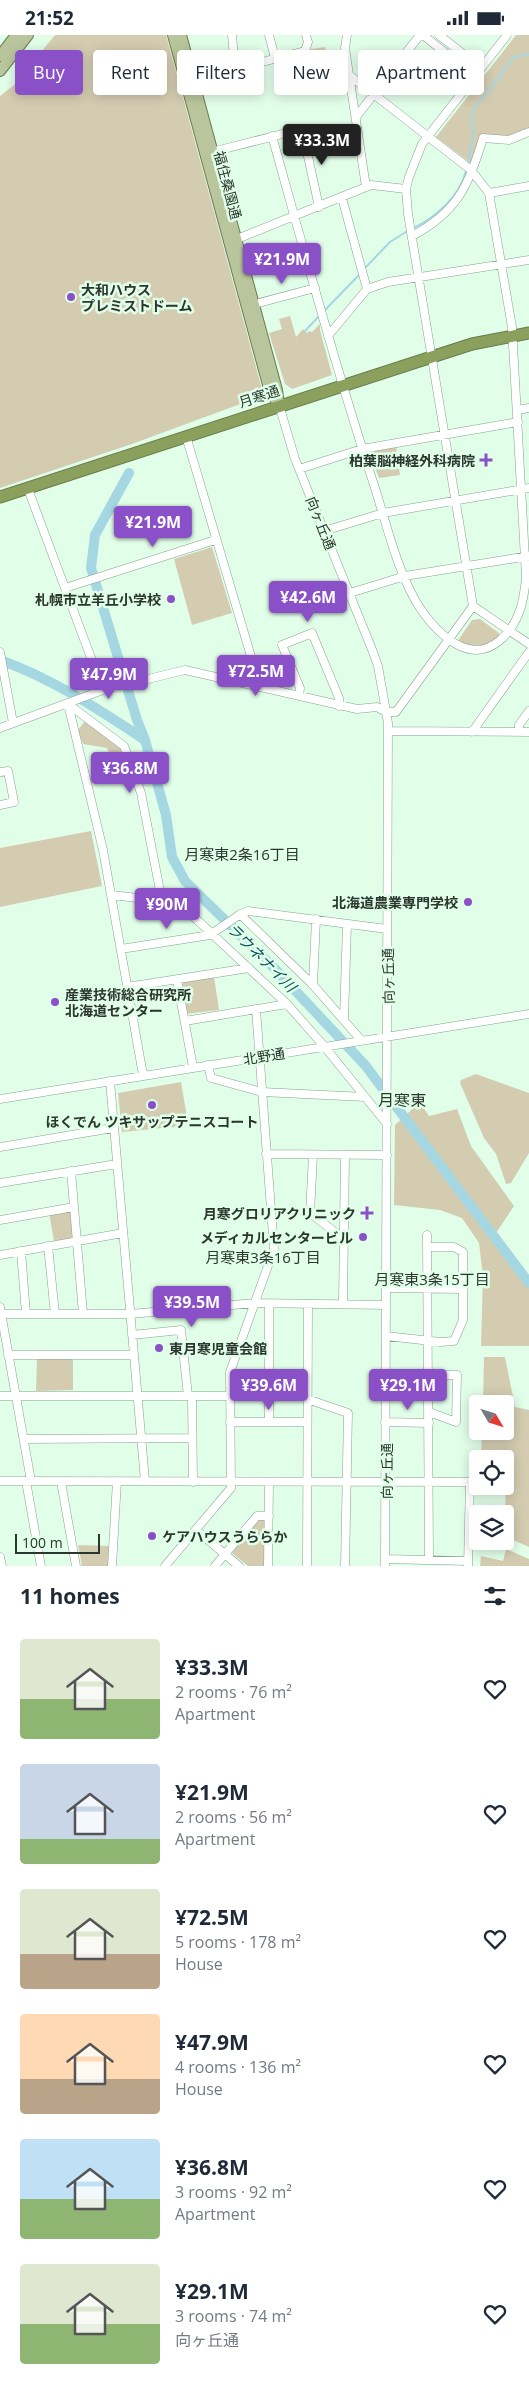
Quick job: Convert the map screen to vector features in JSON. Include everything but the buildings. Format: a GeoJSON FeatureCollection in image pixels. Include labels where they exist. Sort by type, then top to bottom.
{"type":"FeatureCollection","features":[{"type":"Feature","properties":{"kind":"highway","name":"月寒通"},"geometry":{"type":"LineString","coordinates":[[0,497],[279,405],[432,357],[512,335],[529,333]]}},
{"type":"Feature","properties":{"kind":"main road"},"geometry":{"type":"LineString","coordinates":[[0,56],[16,35]]}},
{"type":"Feature","properties":{"kind":"main road"},"geometry":{"type":"LineString","coordinates":[[0,71],[28,35]]}},
{"type":"Feature","properties":{"kind":"main road","name":"福住桑園通"},"geometry":{"type":"LineString","coordinates":[[173,35],[234,241],[270,392],[279,405]]}},
{"type":"Feature","properties":{"kind":"main road","name":"福住桑園通"},"geometry":{"type":"LineString","coordinates":[[181,35],[185,50]]}},
{"type":"Feature","properties":{"kind":"main road","name":"福住桑園通"},"geometry":{"type":"LineString","coordinates":[[196,95],[209,153]]}},
{"type":"Feature","properties":{"kind":"main road","name":"福住桑園通"},"geometry":{"type":"LineString","coordinates":[[234,241],[255,304],[277,390],[279,405]]}},
{"type":"Feature","properties":{"kind":"street"},"geometry":{"type":"LineString","coordinates":[[232,35],[233,50]]}},
{"type":"Feature","properties":{"kind":"street"},"geometry":{"type":"LineString","coordinates":[[268,35],[274,55]]}},
{"type":"Feature","properties":{"kind":"street"},"geometry":{"type":"LineString","coordinates":[[305,50],[308,42],[306,35]]}},
{"type":"Feature","properties":{"kind":"street"},"geometry":{"type":"LineString","coordinates":[[347,35],[345,48],[366,187]]}},
{"type":"Feature","properties":{"kind":"street"},"geometry":{"type":"LineString","coordinates":[[410,50],[422,35],[442,50]]}},
{"type":"Feature","properties":{"kind":"street"},"geometry":{"type":"LineString","coordinates":[[439,35],[459,50]]}},
{"type":"Feature","properties":{"kind":"street"},"geometry":{"type":"LineString","coordinates":[[484,63],[507,35]]}},
{"type":"Feature","properties":{"kind":"street"},"geometry":{"type":"LineString","coordinates":[[448,50],[452,45]]}},
{"type":"Feature","properties":{"kind":"street"},"geometry":{"type":"LineString","coordinates":[[349,75],[358,82]]}},
{"type":"Feature","properties":{"kind":"street"},"geometry":{"type":"LineString","coordinates":[[356,117],[373,95]]}},
{"type":"Feature","properties":{"kind":"street"},"geometry":{"type":"LineString","coordinates":[[272,136],[341,386],[405,577],[421,610],[434,627],[450,640],[467,650],[484,649],[496,644],[509,631],[519,614],[525,592],[527,555],[525,488],[512,335],[489,193],[469,169],[375,95]]}},
{"type":"Feature","properties":{"kind":"street"},"geometry":{"type":"LineString","coordinates":[[0,728],[103,690],[185,670],[357,709],[377,707],[386,712],[396,712],[450,640],[473,607],[418,277],[406,189],[411,169],[427,136],[459,95]]}},
{"type":"Feature","properties":{"kind":"street"},"geometry":{"type":"LineString","coordinates":[[209,153],[302,129],[319,207]]}},
{"type":"Feature","properties":{"kind":"street"},"geometry":{"type":"LineString","coordinates":[[411,231],[431,225],[454,205],[483,138],[504,141],[528,136]]}},
{"type":"Feature","properties":{"kind":"street"},"geometry":{"type":"LineString","coordinates":[[234,241],[342,199],[371,185],[406,189]]}},
{"type":"Feature","properties":{"kind":"street"},"geometry":{"type":"LineString","coordinates":[[489,193],[529,186]]}},
{"type":"Feature","properties":{"kind":"street"},"geometry":{"type":"LineString","coordinates":[[342,199],[367,289]]}},
{"type":"Feature","properties":{"kind":"street"},"geometry":{"type":"LineString","coordinates":[[328,336],[367,289],[388,282],[529,259]]}},
{"type":"Feature","properties":{"kind":"street"},"geometry":{"type":"LineString","coordinates":[[255,304],[314,288]]}},
{"type":"Feature","properties":{"kind":"street","name":"向ヶ丘通"},"geometry":{"type":"LineString","coordinates":[[279,405],[299,469],[378,666],[388,731],[385,1563]]}},
{"type":"Feature","properties":{"kind":"street"},"geometry":{"type":"LineString","coordinates":[[518,410],[529,408]]}},
{"type":"Feature","properties":{"kind":"street"},"geometry":{"type":"LineString","coordinates":[[299,469],[362,449],[518,422]]}},
{"type":"Feature","properties":{"kind":"street"},"geometry":{"type":"LineString","coordinates":[[186,436],[260,687]]}},
{"type":"Feature","properties":{"kind":"street"},"geometry":{"type":"LineString","coordinates":[[324,531],[383,513],[525,488]]}},
{"type":"Feature","properties":{"kind":"street"},"geometry":{"type":"LineString","coordinates":[[28,489],[103,690]]}},
{"type":"Feature","properties":{"kind":"street"},"geometry":{"type":"LineString","coordinates":[[65,588],[216,540]]}},
{"type":"Feature","properties":{"kind":"street"},"geometry":{"type":"LineString","coordinates":[[350,593],[405,577],[527,555]]}},
{"type":"Feature","properties":{"kind":"street"},"geometry":{"type":"LineString","coordinates":[[473,607],[529,644]]}},
{"type":"Feature","properties":{"kind":"street"},"geometry":{"type":"LineString","coordinates":[[299,696],[300,688],[282,645],[312,633],[339,698],[339,705]]}},
{"type":"Feature","properties":{"kind":"street"},"geometry":{"type":"LineString","coordinates":[[0,652],[13,723]]}},
{"type":"Feature","properties":{"kind":"street"},"geometry":{"type":"LineString","coordinates":[[472,732],[529,652]]}},
{"type":"Feature","properties":{"kind":"street"},"geometry":{"type":"LineString","coordinates":[[68,704],[97,821],[112,895],[143,1075]]}},
{"type":"Feature","properties":{"kind":"street"},"geometry":{"type":"LineString","coordinates":[[68,704],[124,746],[142,793],[162,901]]}},
{"type":"Feature","properties":{"kind":"street"},"geometry":{"type":"LineString","coordinates":[[519,731],[519,725],[529,711]]}},
{"type":"Feature","properties":{"kind":"street"},"geometry":{"type":"LineString","coordinates":[[388,731],[529,731]]}},
{"type":"Feature","properties":{"kind":"street"},"geometry":{"type":"LineString","coordinates":[[0,772],[8,771],[14,802],[0,805]]}},
{"type":"Feature","properties":{"kind":"street"},"geometry":{"type":"LineString","coordinates":[[112,895],[179,903],[217,931],[249,968],[287,1004],[326,1046],[387,1124]]}},
{"type":"Feature","properties":{"kind":"street"},"geometry":{"type":"LineString","coordinates":[[121,949],[217,931],[240,914],[248,911],[387,929]]}},
{"type":"Feature","properties":{"kind":"street"},"geometry":{"type":"LineString","coordinates":[[240,914],[313,985],[344,1019],[359,1041]]}},
{"type":"Feature","properties":{"kind":"street"},"geometry":{"type":"LineString","coordinates":[[313,985],[316,919]]}},
{"type":"Feature","properties":{"kind":"street"},"geometry":{"type":"LineString","coordinates":[[344,1019],[347,924]]}},
{"type":"Feature","properties":{"kind":"street"},"geometry":{"type":"LineString","coordinates":[[127,987],[249,968]]}},
{"type":"Feature","properties":{"kind":"street"},"geometry":{"type":"LineString","coordinates":[[177,980],[193,1067]]}},
{"type":"Feature","properties":{"kind":"street"},"geometry":{"type":"LineString","coordinates":[[185,1021],[287,1004]]}},
{"type":"Feature","properties":{"kind":"street"},"geometry":{"type":"LineString","coordinates":[[168,1565],[231,1488],[230,1372],[274,1249],[256,1009]]}},
{"type":"Feature","properties":{"kind":"street","name":"北野通"},"geometry":{"type":"LineString","coordinates":[[0,1099],[529,1013]]}},
{"type":"Feature","properties":{"kind":"street"},"geometry":{"type":"LineString","coordinates":[[208,1065],[211,1078],[262,1091],[365,1097]]}},
{"type":"Feature","properties":{"kind":"street"},"geometry":{"type":"LineString","coordinates":[[110,1081],[145,1481]]}},
{"type":"Feature","properties":{"kind":"street"},"geometry":{"type":"LineString","coordinates":[[0,1147],[113,1129]]}},
{"type":"Feature","properties":{"kind":"street"},"geometry":{"type":"LineString","coordinates":[[266,1154],[387,1155]]}},
{"type":"Feature","properties":{"kind":"street"},"geometry":{"type":"LineString","coordinates":[[313,1155],[310,1213],[344,1239]]}},
{"type":"Feature","properties":{"kind":"street"},"geometry":{"type":"LineString","coordinates":[[343,1303],[345,1155]]}},
{"type":"Feature","properties":{"kind":"street"},"geometry":{"type":"LineString","coordinates":[[0,1183],[117,1163]]}},
{"type":"Feature","properties":{"kind":"street"},"geometry":{"type":"LineString","coordinates":[[71,1171],[83,1314]]}},
{"type":"Feature","properties":{"kind":"street"},"geometry":{"type":"LineString","coordinates":[[0,1219],[74,1207]]}},
{"type":"Feature","properties":{"kind":"street"},"geometry":{"type":"LineString","coordinates":[[0,1255],[123,1233]]}},
{"type":"Feature","properties":{"kind":"street"},"geometry":{"type":"LineString","coordinates":[[427,1235],[426,1341],[429,1412],[429,1560]]}},
{"type":"Feature","properties":{"kind":"street"},"geometry":{"type":"LineString","coordinates":[[48,1246],[55,1314]]}},
{"type":"Feature","properties":{"kind":"street"},"geometry":{"type":"LineString","coordinates":[[386,1336],[426,1341],[454,1341],[463,1320],[463,1252],[454,1247],[427,1247]]}},
{"type":"Feature","properties":{"kind":"street"},"geometry":{"type":"LineString","coordinates":[[21,1251],[26,1314]]}},
{"type":"Feature","properties":{"kind":"street"},"geometry":{"type":"LineString","coordinates":[[386,1288],[463,1289]]}},
{"type":"Feature","properties":{"kind":"street"},"geometry":{"type":"LineString","coordinates":[[41,1566],[28,1481],[24,1439],[0,1312],[26,1314],[130,1314],[255,1303],[386,1305]]}},
{"type":"Feature","properties":{"kind":"street"},"geometry":{"type":"LineString","coordinates":[[269,1304],[269,1422]]}},
{"type":"Feature","properties":{"kind":"street"},"geometry":{"type":"LineString","coordinates":[[307,1566],[308,1304]]}},
{"type":"Feature","properties":{"kind":"street"},"geometry":{"type":"LineString","coordinates":[[132,1335],[181,1330],[190,1396],[193,1481]]}},
{"type":"Feature","properties":{"kind":"street"},"geometry":{"type":"LineString","coordinates":[[8,1355],[133,1355]]}},
{"type":"Feature","properties":{"kind":"street"},"geometry":{"type":"LineString","coordinates":[[428,1375],[457,1375],[456,1422],[429,1412]]}},
{"type":"Feature","properties":{"kind":"street"},"geometry":{"type":"LineString","coordinates":[[0,1396],[229,1396]]}},
{"type":"Feature","properties":{"kind":"street"},"geometry":{"type":"LineString","coordinates":[[307,1399],[348,1413],[345,1566]]}},
{"type":"Feature","properties":{"kind":"street"},"geometry":{"type":"LineString","coordinates":[[230,1422],[307,1422]]}},
{"type":"Feature","properties":{"kind":"street"},"geometry":{"type":"LineString","coordinates":[[386,1422],[429,1423]]}},
{"type":"Feature","properties":{"kind":"street"},"geometry":{"type":"LineString","coordinates":[[24,1439],[192,1438]]}},
{"type":"Feature","properties":{"kind":"street"},"geometry":{"type":"LineString","coordinates":[[0,1481],[470,1482],[468,1563],[429,1560],[385,1563]]}},
{"type":"Feature","properties":{"kind":"street"},"geometry":{"type":"LineString","coordinates":[[112,1566],[117,1481]]}},
{"type":"Feature","properties":{"kind":"street"},"geometry":{"type":"LineString","coordinates":[[61,1482],[76,1566]]}},
{"type":"Feature","properties":{"kind":"street"},"geometry":{"type":"LineString","coordinates":[[268,1566],[270,1482]]}},
{"type":"Feature","properties":{"kind":"street"},"geometry":{"type":"LineString","coordinates":[[215,1566],[257,1516],[269,1516]]}},
{"type":"Feature","properties":{"kind":"street"},"geometry":{"type":"LineString","coordinates":[[196,1530],[239,1566]]}},
{"type":"Feature","properties":{"kind":"street"},"geometry":{"type":"LineString","coordinates":[[0,1557],[2,1566]]}},
{"type":"Feature","properties":{"kind":"shaded area"},"geometry":{"type":"Polygon","coordinates":[[[55,35],[166,35],[177,76],[177,95],[182,95],[262,389],[257,398],[132,444],[0,488],[0,96],[15,84],[15,95],[83,95],[83,50],[43,50],[55,35]]]}},
{"type":"Feature","properties":{"kind":"shaded area"},"geometry":{"type":"Polygon","coordinates":[[[516,35],[529,35],[529,128],[510,137],[482,135],[473,165],[436,137],[469,95],[484,95],[484,76],[516,35]]]}},
{"type":"Feature","properties":{"kind":"shaded area"},"geometry":{"type":"Polygon","coordinates":[[[325,47],[325,50],[311,50],[325,47]]]}},
{"type":"Feature","properties":{"kind":"shaded area"},"geometry":{"type":"Polygon","coordinates":[[[290,316],[296,337],[303,329],[307,333],[309,331],[312,332],[320,324],[332,375],[292,389],[285,384],[269,333],[282,329],[279,319],[290,316]]]}},
{"type":"Feature","properties":{"kind":"shaded area"},"geometry":{"type":"Polygon","coordinates":[[[396,446],[400,475],[379,478],[370,454],[372,450],[396,446]]]}},
{"type":"Feature","properties":{"kind":"shaded area"},"geometry":{"type":"Polygon","coordinates":[[[212,547],[232,613],[192,625],[174,559],[212,547]]]}},
{"type":"Feature","properties":{"kind":"shaded area"},"geometry":{"type":"Polygon","coordinates":[[[480,619],[499,633],[499,637],[480,645],[460,643],[459,639],[472,620],[480,619]]]}},
{"type":"Feature","properties":{"kind":"shaded area"},"geometry":{"type":"Polygon","coordinates":[[[85,721],[120,748],[123,757],[112,760],[107,748],[83,744],[78,730],[85,721]]]}},
{"type":"Feature","properties":{"kind":"shaded area"},"geometry":{"type":"Polygon","coordinates":[[[91,831],[102,886],[0,907],[0,848],[91,831]]]}},
{"type":"Feature","properties":{"kind":"shaded area"},"geometry":{"type":"Polygon","coordinates":[[[214,977],[219,1010],[186,1014],[181,983],[214,977]]]}},
{"type":"Feature","properties":{"kind":"shaded area"},"geometry":{"type":"Polygon","coordinates":[[[476,1074],[529,1093],[529,1153],[511,1183],[506,1184],[496,1154],[484,1138],[460,1083],[461,1080],[476,1074]]]}},
{"type":"Feature","properties":{"kind":"shaded area","name":"ほくでん ツキサップテニスコート"},"geometry":{"type":"Polygon","coordinates":[[[181,1082],[187,1117],[183,1126],[122,1132],[118,1093],[181,1082]]]}},
{"type":"Feature","properties":{"kind":"shaded area"},"geometry":{"type":"Polygon","coordinates":[[[420,1102],[429,1116],[457,1109],[471,1146],[514,1206],[496,1233],[529,1276],[529,1346],[481,1346],[483,1276],[479,1243],[462,1218],[440,1210],[394,1205],[395,1125],[420,1102]]]}},
{"type":"Feature","properties":{"kind":"shaded area"},"geometry":{"type":"Polygon","coordinates":[[[72,1209],[74,1238],[54,1241],[49,1213],[72,1209]]]}},
{"type":"Feature","properties":{"kind":"shaded area"},"geometry":{"type":"Polygon","coordinates":[[[484,1357],[505,1357],[513,1395],[483,1395],[484,1357]]]}},
{"type":"Feature","properties":{"kind":"shaded area"},"geometry":{"type":"Polygon","coordinates":[[[73,1358],[73,1390],[36,1391],[37,1359],[73,1358]]]}},
{"type":"Feature","properties":{"kind":"shaded area"},"geometry":{"type":"Polygon","coordinates":[[[514,1402],[515,1407],[529,1410],[529,1547],[514,1540],[514,1505],[505,1505],[506,1495],[514,1495],[514,1450],[481,1450],[482,1440],[514,1440],[514,1402]]]}},
{"type":"Feature","properties":{"kind":"shaded area"},"geometry":{"type":"Polygon","coordinates":[[[260,1519],[267,1520],[266,1566],[248,1566],[232,1553],[260,1519]]]}},
{"type":"Feature","properties":{"kind":"shaded area"},"geometry":{"type":"Polygon","coordinates":[[[78,1545],[110,1546],[109,1566],[82,1566],[78,1545]]]}},
{"type":"Feature","properties":{"kind":"shaded area"},"geometry":{"type":"Polygon","coordinates":[[[506,1550],[508,1550],[529,1559],[529,1566],[480,1566],[481,1556],[503,1561],[506,1550]]]}},
{"type":"Feature","properties":{"kind":"waterway"},"geometry":{"type":"LineString","coordinates":[[468,164],[473,134],[472,112],[514,57],[529,54]]}},
{"type":"Feature","properties":{"kind":"waterway"},"geometry":{"type":"LineString","coordinates":[[414,228],[431,218],[446,205],[458,189],[466,171]]}},
{"type":"Feature","properties":{"kind":"waterway"},"geometry":{"type":"LineString","coordinates":[[364,269],[390,242],[409,230]]}},
{"type":"Feature","properties":{"kind":"waterway"},"geometry":{"type":"LineString","coordinates":[[324,311],[361,273]]}},
{"type":"Feature","properties":{"kind":"waterway"},"geometry":{"type":"LineString","coordinates":[[305,331],[319,316]]}},
{"type":"Feature","properties":{"kind":"waterway","name":"ラウネナイ川"},"geometry":{"type":"LineString","coordinates":[[129,473],[95,535],[91,568],[137,720],[145,740],[166,815],[172,857],[185,881],[275,969],[365,1065],[529,1283]]}},
{"type":"Feature","properties":{"kind":"waterway","name":"ラウネナイ川"},"geometry":{"type":"LineString","coordinates":[[0,660],[57,685],[145,740]]}},
{"type":"Feature","properties":{"kind":"place","name":"大和ハウス プレミストドーム"},"geometry":{"type":"Point","coordinates":[71,297]}},
{"type":"Feature","properties":{"kind":"place","name":"柏葉脳神経外科病院"},"geometry":{"type":"Point","coordinates":[486,460]}},
{"type":"Feature","properties":{"kind":"place","name":"札幌市立羊丘小学校"},"geometry":{"type":"Point","coordinates":[171,599]}},
{"type":"Feature","properties":{"kind":"place","name":"北海道農業専門学校"},"geometry":{"type":"Point","coordinates":[468,902]}},
{"type":"Feature","properties":{"kind":"place","name":"産業技術総合研究所 北海道センター"},"geometry":{"type":"Point","coordinates":[55,1002]}},
{"type":"Feature","properties":{"kind":"place","name":"ほくでん ツキサップテニスコート"},"geometry":{"type":"Point","coordinates":[152,1105]}},
{"type":"Feature","properties":{"kind":"place","name":"月寒グロリアクリニック"},"geometry":{"type":"Point","coordinates":[367,1213]}},
{"type":"Feature","properties":{"kind":"place","name":"メディカルセンタービル"},"geometry":{"type":"Point","coordinates":[363,1237]}},
{"type":"Feature","properties":{"kind":"place","name":"東月寒児童会館"},"geometry":{"type":"Point","coordinates":[159,1348]}},
{"type":"Feature","properties":{"kind":"place","name":"ケアハウスうららか"},"geometry":{"type":"Point","coordinates":[152,1536]}},
{"type":"Feature","properties":{"kind":"district","name":"月寒東2条16丁目"},"geometry":{"type":"Point","coordinates":[242,854]}},
{"type":"Feature","properties":{"kind":"district","name":"月寒東"},"geometry":{"type":"Point","coordinates":[402,1100]}},
{"type":"Feature","properties":{"kind":"district","name":"月寒東3条16丁目"},"geometry":{"type":"Point","coordinates":[263,1257]}},
{"type":"Feature","properties":{"kind":"district","name":"月寒東3条15丁目"},"geometry":{"type":"Point","coordinates":[432,1279]}}]}
